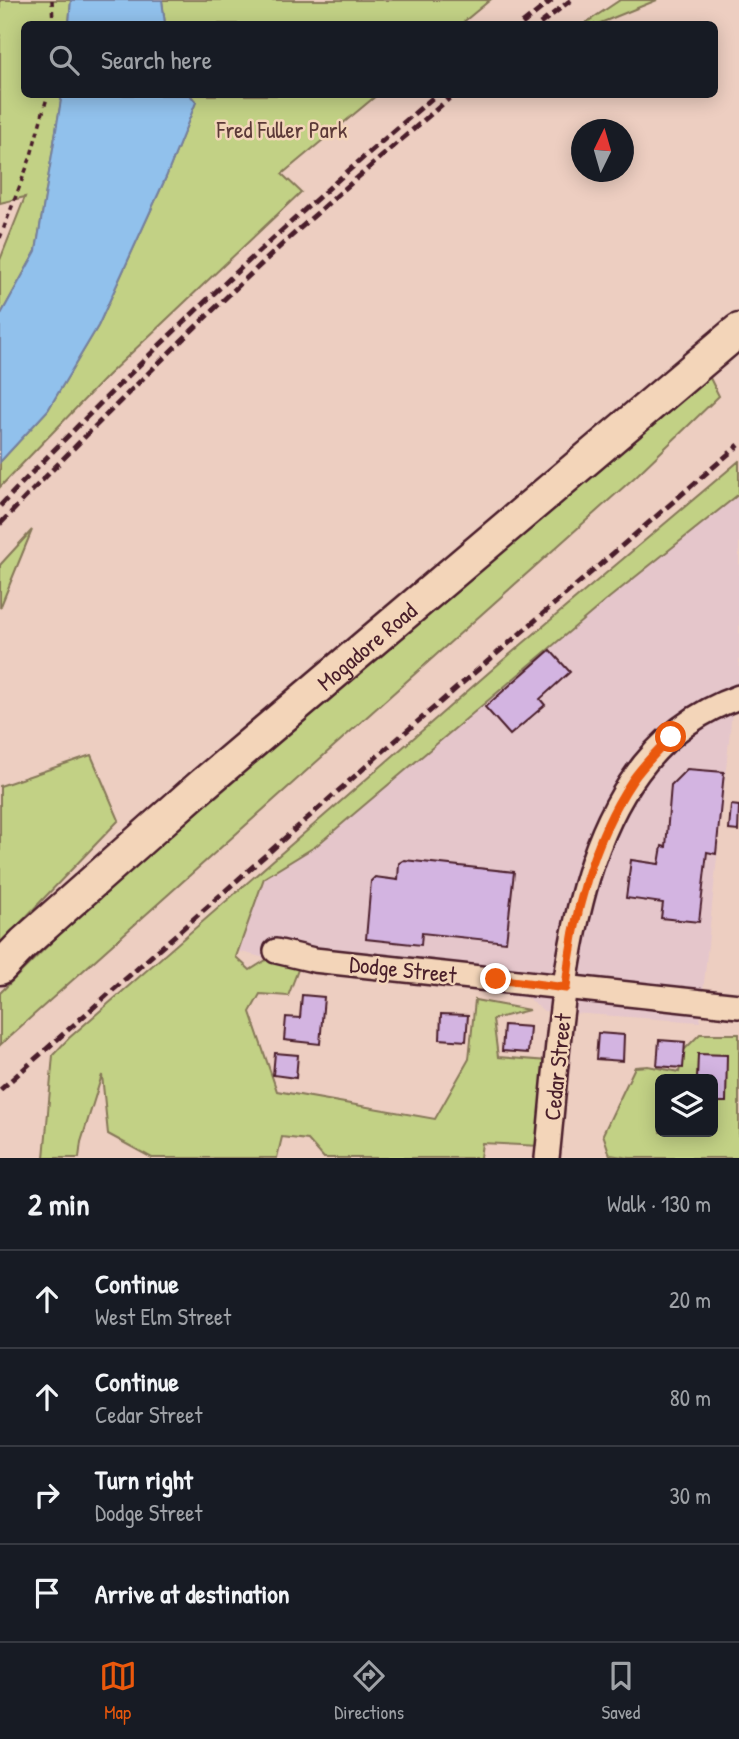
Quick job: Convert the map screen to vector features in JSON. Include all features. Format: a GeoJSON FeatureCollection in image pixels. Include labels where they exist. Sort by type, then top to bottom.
{"type":"FeatureCollection","features":[{"type":"Feature","properties":{"kind":"street","name":"Mogadore Road"},"geometry":{"type":"LineString","coordinates":[[0,968],[24,943],[201,786],[739,331]]}},
{"type":"Feature","properties":{"kind":"street","name":"Cedar Street"},"geometry":{"type":"LineString","coordinates":[[547,1158],[573,928],[613,811],[633,779],[671,737],[701,714],[739,697]]}},
{"type":"Feature","properties":{"kind":"street","name":"Dodge Street"},"geometry":{"type":"LineString","coordinates":[[276,951],[314,960],[739,1006]]}},
{"type":"Feature","properties":{"kind":"path"},"geometry":{"type":"LineString","coordinates":[[52,0],[53,21]]}},
{"type":"Feature","properties":{"kind":"path"},"geometry":{"type":"LineString","coordinates":[[0,238],[30,159],[47,98]]}},
{"type":"Feature","properties":{"kind":"shaded area"},"geometry":{"type":"Polygon","coordinates":[[[739,494],[739,692],[734,692],[700,1022],[544,1011],[528,998],[316,971],[237,951],[264,878],[310,850],[609,598],[739,494]]]}},
{"type":"Feature","properties":{"kind":"green space"},"geometry":{"type":"Polygon","coordinates":[[[0,0],[71,0],[69,21],[21,21],[21,98],[62,98],[36,251],[0,316],[0,260],[25,197],[0,203],[0,0]]]}},
{"type":"Feature","properties":{"kind":"green space"},"geometry":{"type":"Polygon","coordinates":[[[162,0],[490,0],[465,21],[165,21],[162,0]]]}},
{"type":"Feature","properties":{"kind":"green space"},"geometry":{"type":"Polygon","coordinates":[[[620,0],[657,0],[605,21],[588,21],[620,0]]]}},
{"type":"Feature","properties":{"kind":"green space","name":"Fred Fuller Park"},"geometry":{"type":"Polygon","coordinates":[[[193,98],[373,98],[282,174],[301,192],[107,376],[0,487],[0,462],[48,410],[98,326],[166,177],[196,102],[193,98]]]}},
{"type":"Feature","properties":{"kind":"green space"},"geometry":{"type":"Polygon","coordinates":[[[709,376],[719,396],[636,476],[0,1045],[0,993],[89,905],[709,376]]]}},
{"type":"Feature","properties":{"kind":"green space"},"geometry":{"type":"Polygon","coordinates":[[[739,461],[739,494],[609,598],[316,846],[264,878],[236,957],[250,970],[290,945],[307,946],[288,996],[260,994],[250,1012],[277,1091],[435,1119],[469,1059],[475,1000],[529,1010],[493,1019],[498,1057],[548,1061],[540,1146],[482,1143],[480,1158],[324,1158],[308,1140],[282,1137],[277,1158],[152,1158],[108,1134],[102,1075],[81,1142],[79,1158],[44,1158],[53,1055],[69,1038],[502,661],[739,461]]]}},
{"type":"Feature","properties":{"kind":"green space"},"geometry":{"type":"Polygon","coordinates":[[[32,530],[0,608],[0,565],[32,530]]]}},
{"type":"Feature","properties":{"kind":"green space"},"geometry":{"type":"Polygon","coordinates":[[[91,755],[119,820],[0,944],[0,786],[91,755]]]}},
{"type":"Feature","properties":{"kind":"green space"},"geometry":{"type":"Polygon","coordinates":[[[700,1034],[739,1034],[739,1158],[630,1158],[610,1155],[603,1134],[635,1067],[648,1066],[679,1072],[684,1050],[700,1034]]]}},
{"type":"Feature","properties":{"kind":"water"},"geometry":{"type":"Polygon","coordinates":[[[71,0],[162,0],[165,21],[69,21],[71,0]]]}},
{"type":"Feature","properties":{"kind":"water"},"geometry":{"type":"Polygon","coordinates":[[[61,98],[193,98],[196,102],[166,177],[98,326],[48,410],[0,462],[0,316],[36,251],[61,98]]]}},
{"type":"Feature","properties":{"kind":"building"},"geometry":{"type":"Polygon","coordinates":[[[550,650],[570,672],[540,699],[545,705],[510,735],[485,707],[550,650]]]}},
{"type":"Feature","properties":{"kind":"building"},"geometry":{"type":"Polygon","coordinates":[[[687,769],[724,772],[716,854],[707,852],[699,922],[661,918],[663,903],[626,898],[631,860],[659,864],[662,846],[666,847],[671,785],[687,769]]]}},
{"type":"Feature","properties":{"kind":"building"},"geometry":{"type":"Polygon","coordinates":[[[731,805],[739,806],[738,831],[729,830],[731,805]]]}},
{"type":"Feature","properties":{"kind":"building"},"geometry":{"type":"Polygon","coordinates":[[[404,860],[514,872],[506,942],[422,933],[421,945],[366,939],[371,881],[375,877],[398,880],[399,863],[404,860]]]}},
{"type":"Feature","properties":{"kind":"building"},"geometry":{"type":"Polygon","coordinates":[[[302,995],[324,997],[320,1044],[284,1040],[286,1017],[300,1018],[302,995]]]}},
{"type":"Feature","properties":{"kind":"building"},"geometry":{"type":"Polygon","coordinates":[[[441,1014],[468,1015],[466,1041],[440,1039],[441,1014]]]}},
{"type":"Feature","properties":{"kind":"building"},"geometry":{"type":"Polygon","coordinates":[[[504,1025],[530,1027],[528,1053],[502,1051],[504,1025]]]}},
{"type":"Feature","properties":{"kind":"building"},"geometry":{"type":"Polygon","coordinates":[[[598,1033],[624,1035],[623,1061],[596,1059],[598,1033]]]}},
{"type":"Feature","properties":{"kind":"building"},"geometry":{"type":"Polygon","coordinates":[[[659,1040],[685,1042],[683,1068],[657,1066],[659,1040]]]}},
{"type":"Feature","properties":{"kind":"building"},"geometry":{"type":"Polygon","coordinates":[[[275,1053],[298,1055],[296,1078],[273,1075],[275,1053]]]}},
{"type":"Feature","properties":{"kind":"building"},"geometry":{"type":"Polygon","coordinates":[[[698,1054],[727,1055],[726,1102],[718,1102],[718,1074],[697,1074],[698,1054]]]}},
{"type":"Feature","properties":{"kind":"railway"},"geometry":{"type":"LineString","coordinates":[[526,21],[552,0]]}},
{"type":"Feature","properties":{"kind":"railway"},"geometry":{"type":"LineString","coordinates":[[544,21],[571,0]]}},
{"type":"Feature","properties":{"kind":"railway"},"geometry":{"type":"LineString","coordinates":[[0,506],[213,294],[432,98]]}},
{"type":"Feature","properties":{"kind":"railway"},"geometry":{"type":"LineString","coordinates":[[0,524],[141,380],[249,275],[449,98]]}},
{"type":"Feature","properties":{"kind":"railway"},"geometry":{"type":"LineString","coordinates":[[0,1090],[380,754],[739,445]]}},
{"type":"Feature","properties":{"kind":"route"},"geometry":{"type":"LineString","coordinates":[[496,979],[566,988],[573,928],[613,811],[633,779],[671,737]]}}]}
